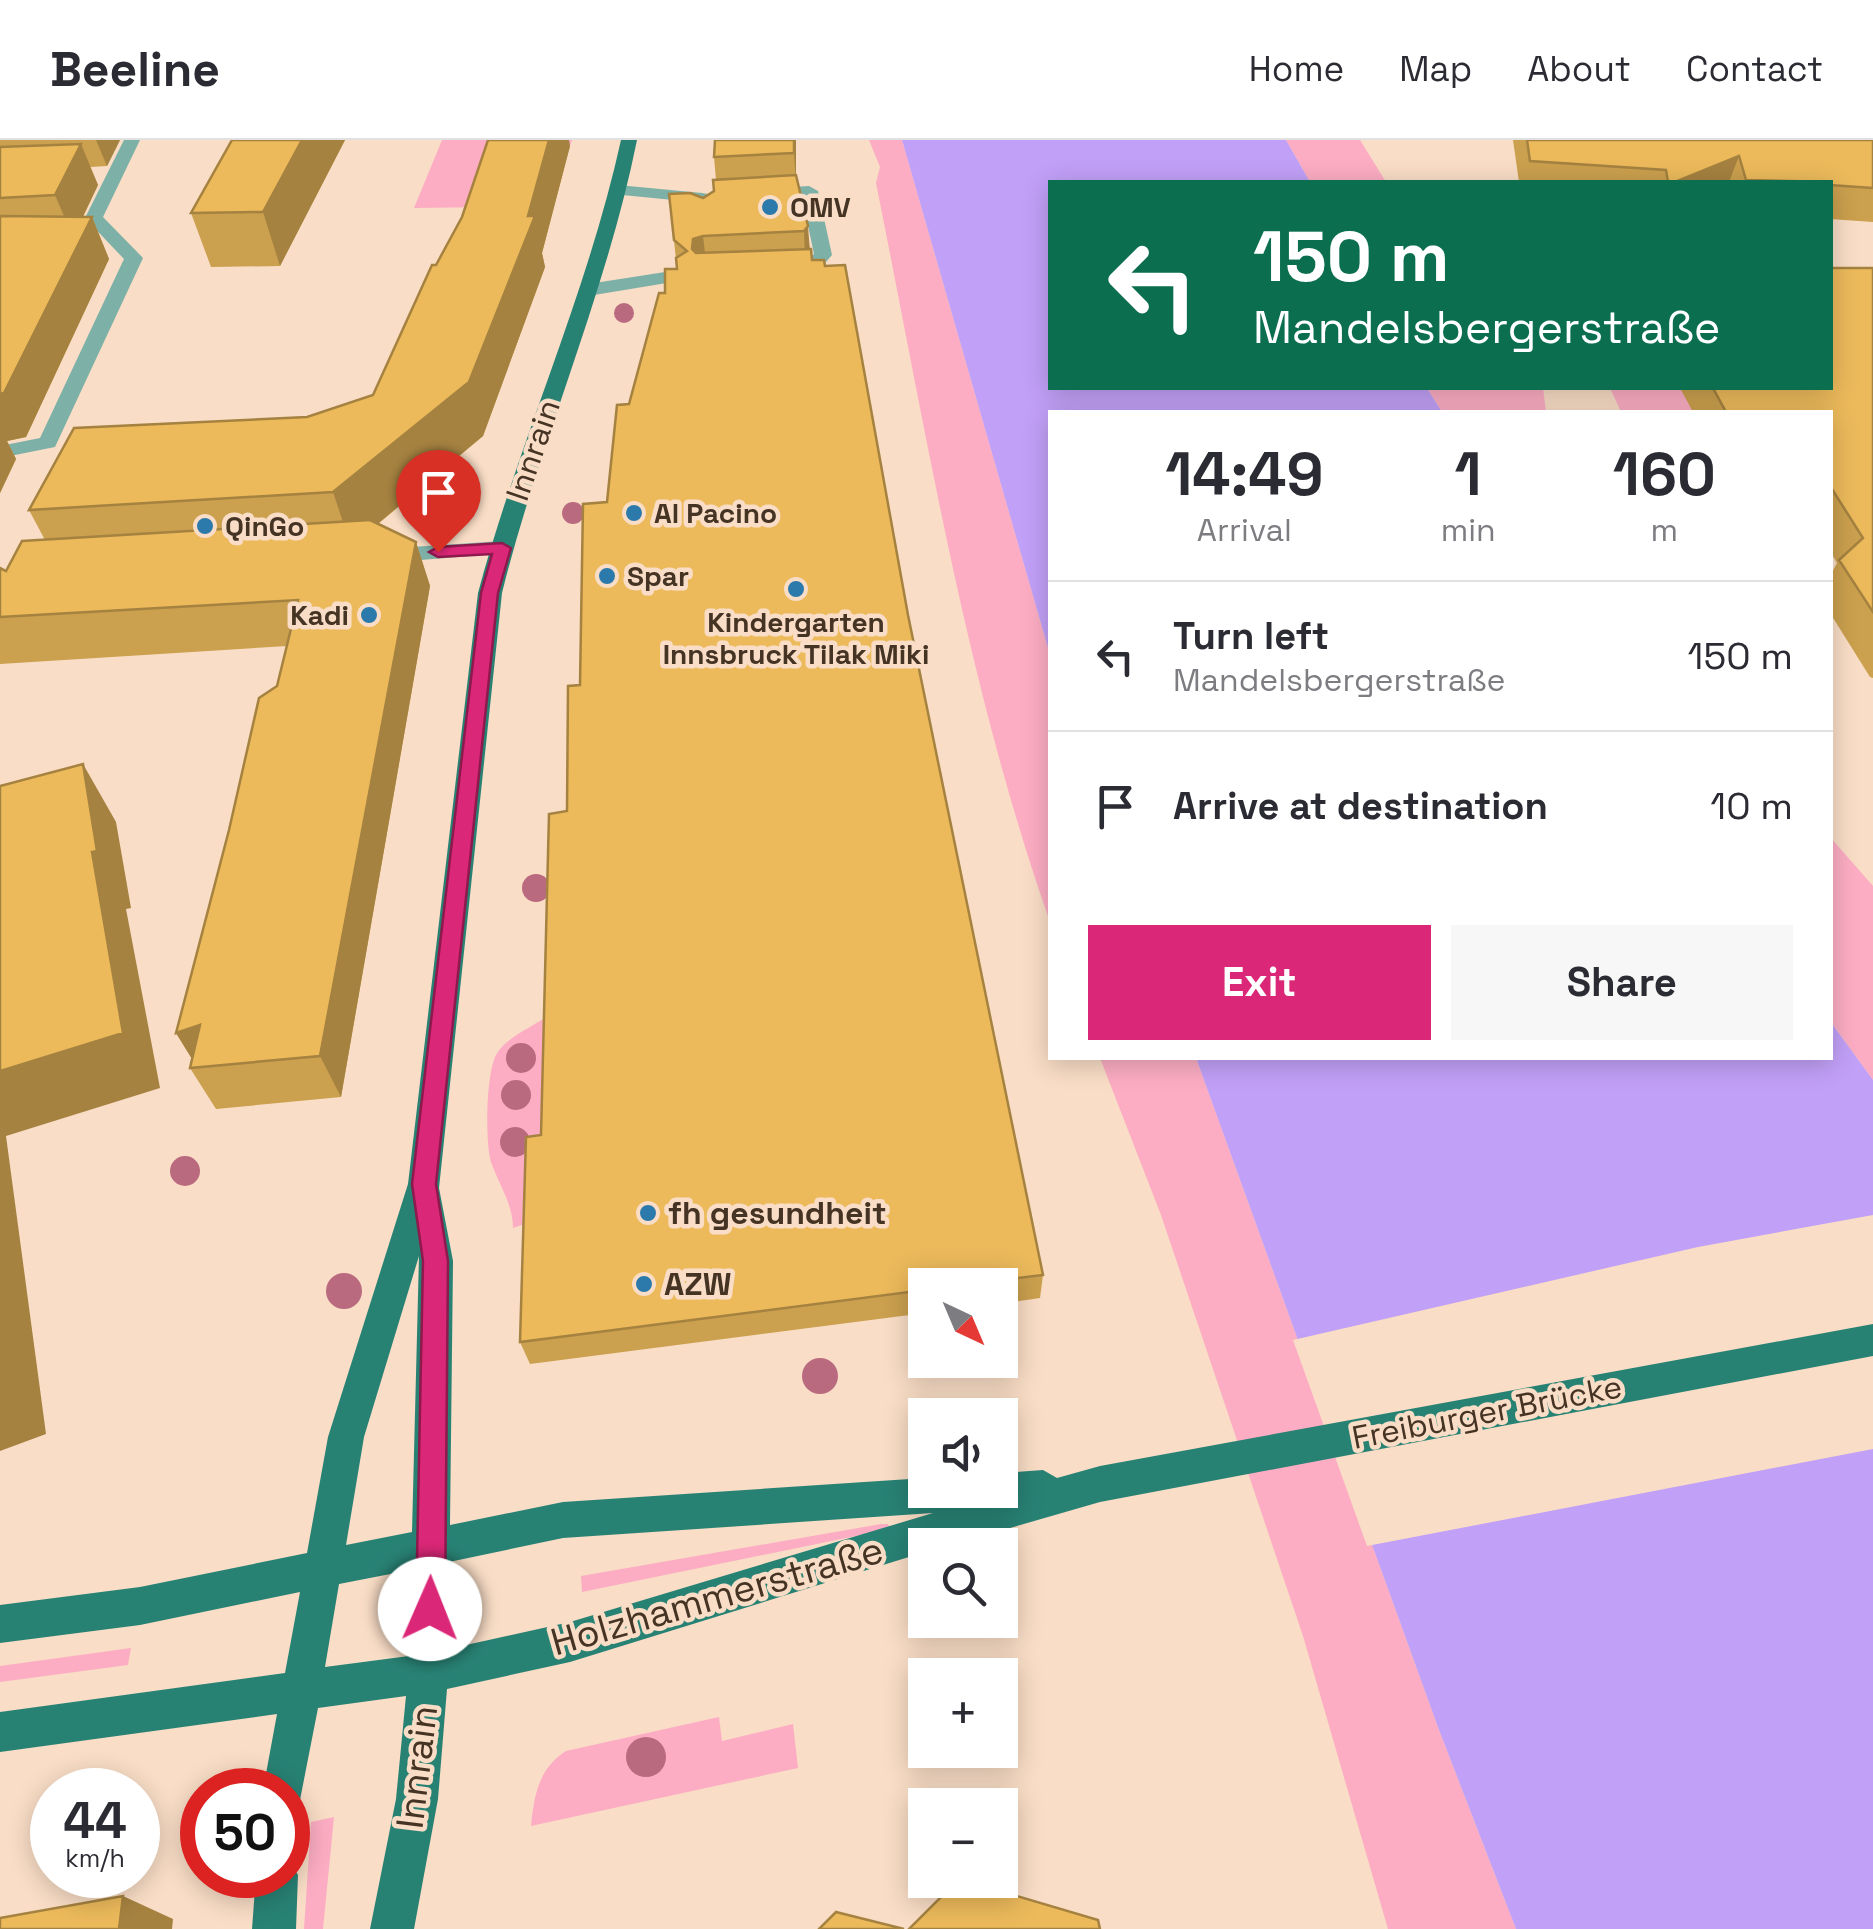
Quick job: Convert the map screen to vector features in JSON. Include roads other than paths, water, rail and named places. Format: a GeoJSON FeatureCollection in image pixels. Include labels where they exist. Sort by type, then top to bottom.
{"type":"FeatureCollection","features":[{"type":"Feature","properties":{"kind":"main road","name":"Innrain"},"geometry":{"type":"LineString","coordinates":[[288,1768],[346,1437],[424,1184],[490,593],[514,501],[588,290],[629,140]]}},
{"type":"Feature","properties":{"kind":"main road","name":"Innrain"},"geometry":{"type":"LineString","coordinates":[[392,1929],[417,1798],[428,1673],[436,1261],[424,1184]]}},
{"type":"Feature","properties":{"kind":"main road","name":"Freiburger Brücke"},"geometry":{"type":"LineString","coordinates":[[1100,1484],[1873,1340]]}},
{"type":"Feature","properties":{"kind":"main road","name":"Holzhammerstraße"},"geometry":{"type":"LineString","coordinates":[[0,1624],[140,1606],[563,1520],[1100,1484]]}},
{"type":"Feature","properties":{"kind":"main road","name":"Holzhammerstraße"},"geometry":{"type":"LineString","coordinates":[[0,1732],[428,1673],[584,1638],[799,1570],[1100,1484]]}},
{"type":"Feature","properties":{"kind":"main road"},"geometry":{"type":"LineString","coordinates":[[274,1929],[276,1898]]}},
{"type":"Feature","properties":{"kind":"street"},"geometry":{"type":"LineString","coordinates":[[0,452],[48,443],[134,258],[94,218],[104,176],[132,140]]}},
{"type":"Feature","properties":{"kind":"street"},"geometry":{"type":"LineString","coordinates":[[618,190],[715,205],[808,191],[805,205],[824,255],[812,266],[759,269]]}},
{"type":"Feature","properties":{"kind":"street"},"geometry":{"type":"LineString","coordinates":[[86,246],[120,244]]}},
{"type":"Feature","properties":{"kind":"street"},"geometry":{"type":"LineString","coordinates":[[588,290],[678,276]]}},
{"type":"Feature","properties":{"kind":"street"},"geometry":{"type":"LineString","coordinates":[[367,556],[502,548]]}},
{"type":"Feature","properties":{"kind":"place","name":"OMV"},"geometry":{"type":"Point","coordinates":[770,207]}},
{"type":"Feature","properties":{"kind":"place","name":"Al Pacino"},"geometry":{"type":"Point","coordinates":[634,513]}},
{"type":"Feature","properties":{"kind":"place","name":"QinGo"},"geometry":{"type":"Point","coordinates":[205,526]}},
{"type":"Feature","properties":{"kind":"place","name":"Spar"},"geometry":{"type":"Point","coordinates":[607,576]}},
{"type":"Feature","properties":{"kind":"place","name":"Kindergarten Innsbruck Tilak Miki"},"geometry":{"type":"Point","coordinates":[796,589]}},
{"type":"Feature","properties":{"kind":"place","name":"Kadi"},"geometry":{"type":"Point","coordinates":[369,615]}},
{"type":"Feature","properties":{"kind":"place","name":"fh gesundheit"},"geometry":{"type":"Point","coordinates":[648,1213]}},
{"type":"Feature","properties":{"kind":"place","name":"AZW"},"geometry":{"type":"Point","coordinates":[644,1284]}}]}
